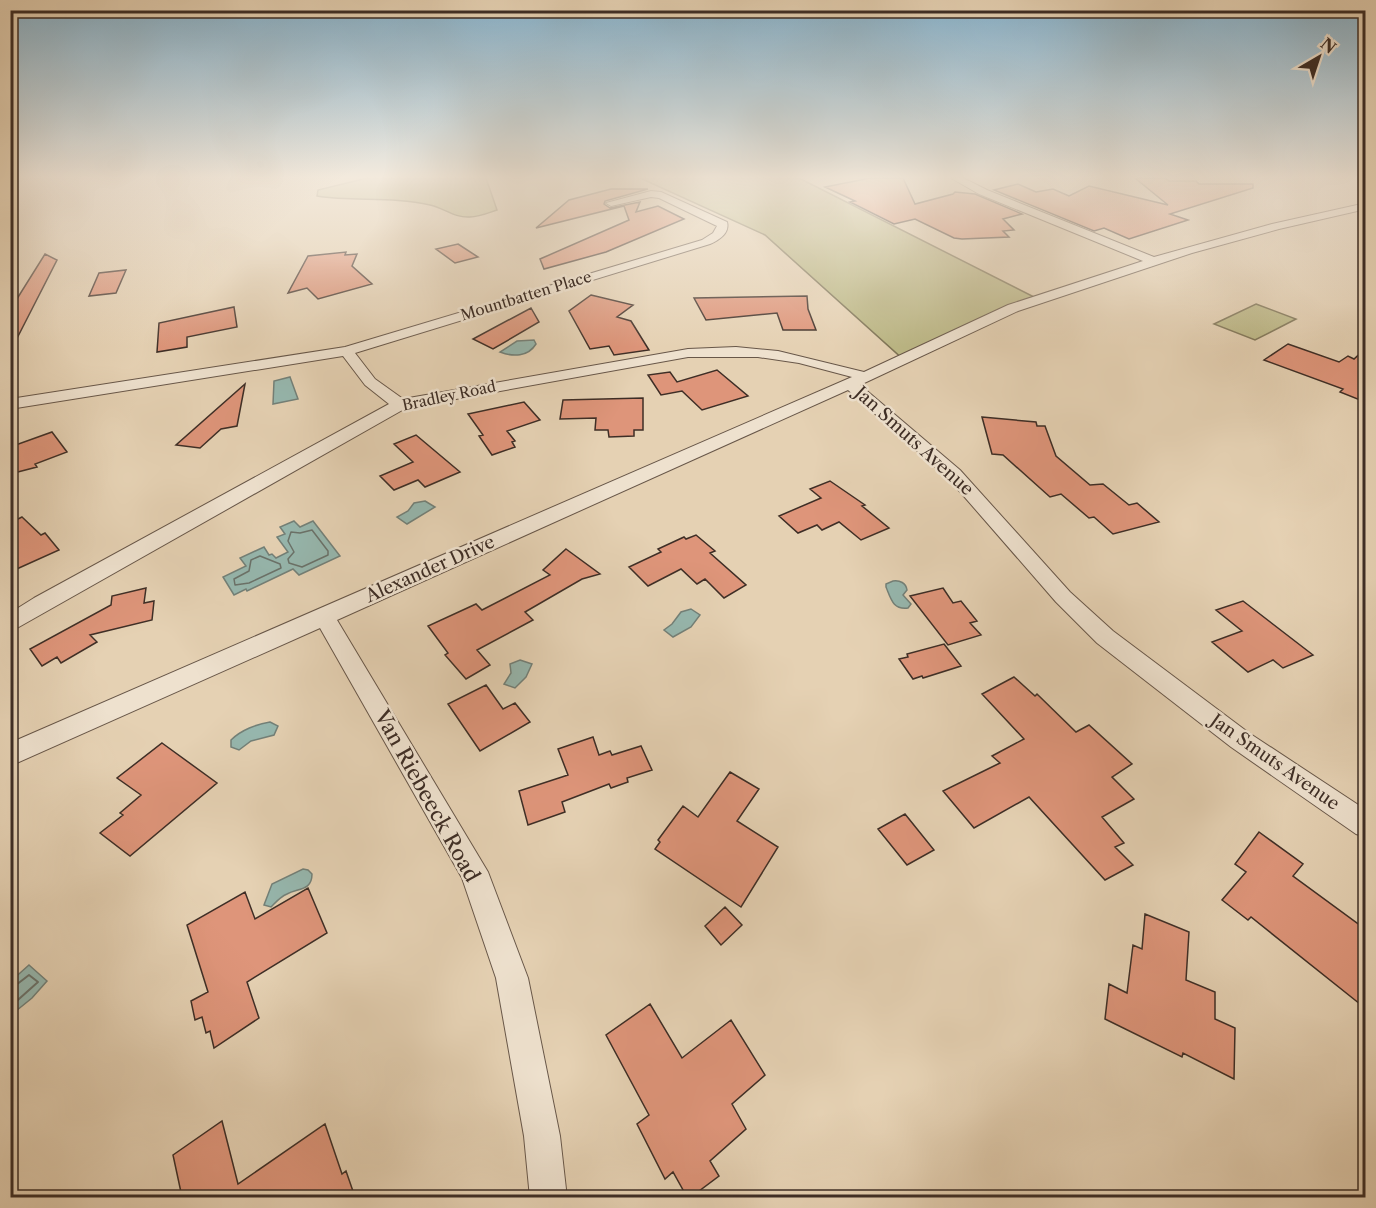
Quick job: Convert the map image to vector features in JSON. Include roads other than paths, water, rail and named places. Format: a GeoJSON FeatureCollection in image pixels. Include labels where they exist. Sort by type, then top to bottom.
{"type":"FeatureCollection","features":[{"type":"Feature","properties":{"kind":"street","name":"Mountbatten Place"},"geometry":{"type":"LineString","coordinates":[[10,404],[347,351],[706,242],[718,234]]}},
{"type":"Feature","properties":{"kind":"street"},"geometry":{"type":"LineString","coordinates":[[1087,234],[1153,261]]}},
{"type":"Feature","properties":{"kind":"street","name":"Jan Smuts Avenue"},"geometry":{"type":"LineString","coordinates":[[1243,234],[1153,261],[1013,308],[858,381],[954,474],[1063,597],[1105,637],[1240,740],[1365,825]]}},
{"type":"Feature","properties":{"kind":"street","name":"Bradley Road"},"geometry":{"type":"LineString","coordinates":[[10,624],[42,603],[401,404],[688,353],[715,351],[747,350],[783,355],[858,381]]}},
{"type":"Feature","properties":{"kind":"street"},"geometry":{"type":"LineString","coordinates":[[347,351],[365,379],[381,394],[401,404]]}},
{"type":"Feature","properties":{"kind":"street","name":"Alexander Drive"},"geometry":{"type":"LineString","coordinates":[[10,755],[858,381]]}},
{"type":"Feature","properties":{"kind":"street","name":"Van Riebeeck Road"},"geometry":{"type":"LineString","coordinates":[[324,616],[474,872],[512,978],[542,1136],[549,1197]]}},
{"type":"Feature","properties":{"kind":"water"},"geometry":{"type":"Polygon","coordinates":[[[534,340],[536,344],[525,354],[510,355],[500,352],[517,341],[534,340]]]}},
{"type":"Feature","properties":{"kind":"water"},"geometry":{"type":"Polygon","coordinates":[[[290,377],[298,399],[273,404],[274,381],[290,377]]]}},
{"type":"Feature","properties":{"kind":"water"},"geometry":{"type":"Polygon","coordinates":[[[425,501],[435,507],[407,524],[397,517],[408,511],[414,503],[425,501]]]}},
{"type":"Feature","properties":{"kind":"water"},"geometry":{"type":"Polygon","coordinates":[[[294,521],[300,527],[313,521],[340,556],[299,575],[293,569],[234,595],[223,577],[246,566],[240,558],[264,547],[269,555],[272,554],[276,558],[288,552],[277,537],[285,534],[280,527],[294,521]]]}},
{"type":"Feature","properties":{"kind":"water"},"geometry":{"type":"Polygon","coordinates":[[[893,581],[904,584],[907,590],[903,595],[911,604],[908,608],[899,607],[891,599],[886,584],[893,581]]]}},
{"type":"Feature","properties":{"kind":"water"},"geometry":{"type":"Polygon","coordinates":[[[691,609],[700,615],[691,627],[673,637],[664,630],[681,612],[691,609]]]}},
{"type":"Feature","properties":{"kind":"water"},"geometry":{"type":"Polygon","coordinates":[[[520,660],[532,664],[526,677],[515,688],[504,684],[511,673],[510,664],[520,660]]]}},
{"type":"Feature","properties":{"kind":"water"},"geometry":{"type":"Polygon","coordinates":[[[270,722],[278,726],[274,735],[251,741],[239,750],[231,747],[231,740],[239,733],[270,722]]]}},
{"type":"Feature","properties":{"kind":"water"},"geometry":{"type":"Polygon","coordinates":[[[303,869],[312,874],[307,886],[285,895],[271,907],[264,905],[272,884],[303,869]]]}},
{"type":"Feature","properties":{"kind":"water"},"geometry":{"type":"Polygon","coordinates":[[[29,965],[47,981],[32,998],[11,1015],[11,981],[29,965]]]}}]}
